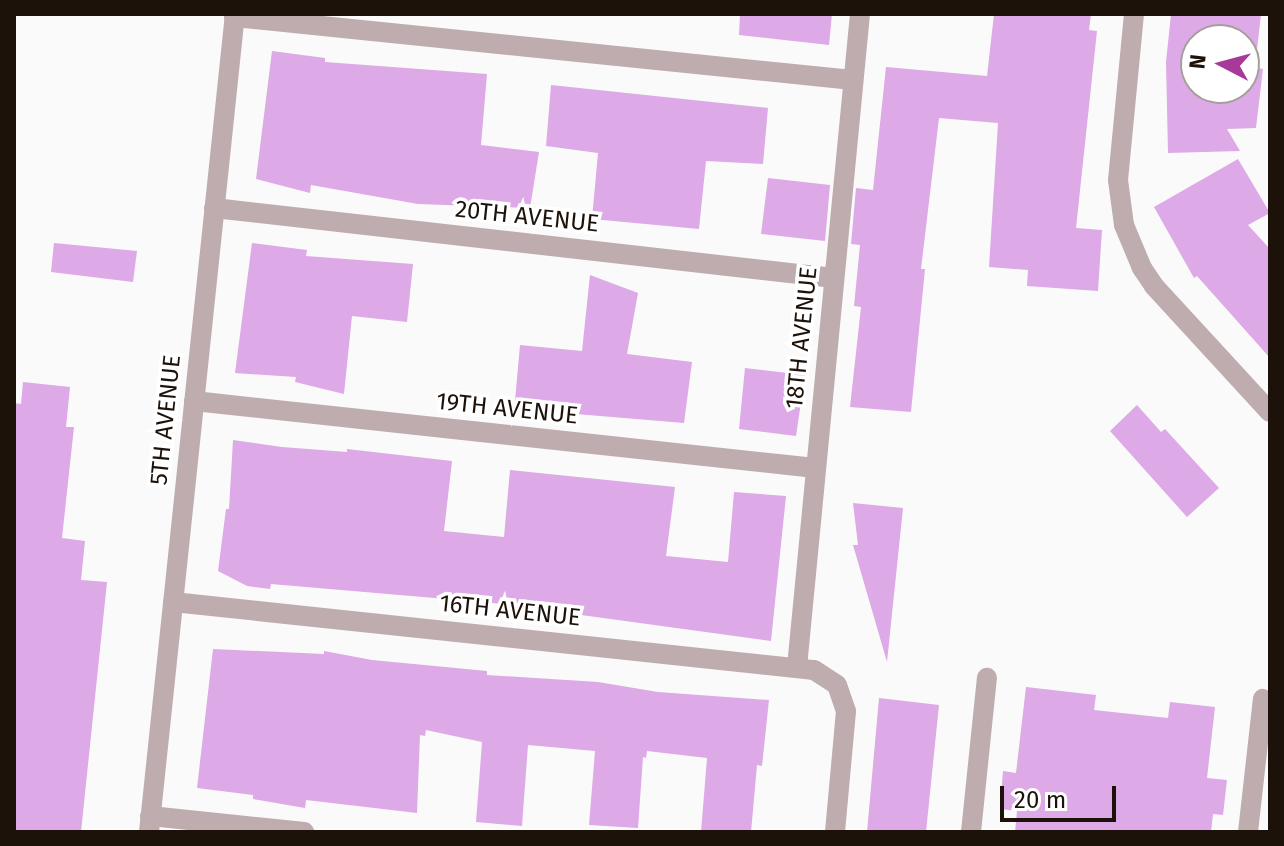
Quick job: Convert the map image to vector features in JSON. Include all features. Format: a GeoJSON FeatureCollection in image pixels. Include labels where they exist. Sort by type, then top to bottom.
{"type":"FeatureCollection","features":[{"type":"Feature","properties":{"kind":"lane","name":"18TH AVENUE"},"geometry":{"type":"LineString","coordinates":[[797,667],[860,14]]}},
{"type":"Feature","properties":{"kind":"lane"},"geometry":{"type":"LineString","coordinates":[[1134,14],[1118,180],[1124,225],[1142,268],[1154,286],[1270,412]]}},
{"type":"Feature","properties":{"kind":"lane"},"geometry":{"type":"LineString","coordinates":[[234,15],[853,80]]}},
{"type":"Feature","properties":{"kind":"lane","name":"5TH AVENUE"},"geometry":{"type":"LineString","coordinates":[[149,824],[234,15]]}},
{"type":"Feature","properties":{"kind":"lane","name":"20TH AVENUE"},"geometry":{"type":"LineString","coordinates":[[214,208],[834,278]]}},
{"type":"Feature","properties":{"kind":"lane","name":"19TH AVENUE"},"geometry":{"type":"LineString","coordinates":[[194,401],[815,468]]}},
{"type":"Feature","properties":{"kind":"lane","name":"16TH AVENUE"},"geometry":{"type":"LineString","coordinates":[[173,602],[814,670],[837,685],[846,722],[835,832]]}},
{"type":"Feature","properties":{"kind":"lane"},"geometry":{"type":"LineString","coordinates":[[971,832],[987,678]]}},
{"type":"Feature","properties":{"kind":"lane"},"geometry":{"type":"LineString","coordinates":[[1248,832],[1263,699]]}},
{"type":"Feature","properties":{"kind":"lane"},"geometry":{"type":"LineString","coordinates":[[149,824],[304,832]]}},
{"type":"Feature","properties":{"kind":"building"},"geometry":{"type":"Polygon","coordinates":[[[740,14],[832,14],[829,45],[739,35],[740,14]]]}},
{"type":"Feature","properties":{"kind":"building"},"geometry":{"type":"Polygon","coordinates":[[[994,14],[1091,14],[1089,30],[1097,31],[1076,228],[1102,230],[1098,291],[1027,286],[1028,270],[989,267],[998,123],[939,118],[921,269],[925,269],[911,412],[850,407],[861,307],[854,306],[860,245],[851,244],[856,188],[873,190],[886,67],[987,76],[994,14]]]}},
{"type":"Feature","properties":{"kind":"building"},"geometry":{"type":"Polygon","coordinates":[[[1171,14],[1261,14],[1260,24],[1180,24],[1180,104],[1259,104],[1256,128],[1227,129],[1240,151],[1168,153],[1166,62],[1171,14]]]}},
{"type":"Feature","properties":{"kind":"building"},"geometry":{"type":"Polygon","coordinates":[[[272,51],[325,58],[325,62],[487,74],[481,145],[539,152],[530,208],[418,204],[311,185],[310,193],[256,179],[272,51]]]}},
{"type":"Feature","properties":{"kind":"building"},"geometry":{"type":"Polygon","coordinates":[[[551,85],[768,108],[763,164],[706,161],[699,229],[592,219],[598,153],[546,146],[551,85]]]}},
{"type":"Feature","properties":{"kind":"building"},"geometry":{"type":"Polygon","coordinates":[[[1238,159],[1270,213],[1248,225],[1270,249],[1270,358],[1197,276],[1194,278],[1154,207],[1238,159]]]}},
{"type":"Feature","properties":{"kind":"building"},"geometry":{"type":"Polygon","coordinates":[[[768,178],[830,185],[825,241],[761,234],[768,178]]]}},
{"type":"Feature","properties":{"kind":"building"},"geometry":{"type":"Polygon","coordinates":[[[54,243],[137,251],[133,282],[51,272],[54,243]]]}},
{"type":"Feature","properties":{"kind":"building"},"geometry":{"type":"Polygon","coordinates":[[[252,243],[307,250],[306,256],[413,264],[407,322],[352,316],[344,394],[295,382],[296,377],[235,373],[252,243]]]}},
{"type":"Feature","properties":{"kind":"building"},"geometry":{"type":"Polygon","coordinates":[[[590,275],[638,293],[627,354],[692,362],[684,423],[576,414],[576,407],[515,401],[520,345],[582,351],[590,275]]]}},
{"type":"Feature","properties":{"kind":"building"},"geometry":{"type":"Polygon","coordinates":[[[745,368],[805,375],[796,436],[739,429],[745,368]]]}},
{"type":"Feature","properties":{"kind":"building"},"geometry":{"type":"Polygon","coordinates":[[[23,382],[70,387],[66,427],[74,427],[62,538],[85,541],[81,580],[107,582],[81,832],[14,832],[14,403],[21,404],[23,382]]]}},
{"type":"Feature","properties":{"kind":"building"},"geometry":{"type":"Polygon","coordinates":[[[1137,405],[1161,432],[1165,429],[1219,488],[1187,517],[1110,431],[1137,405]]]}},
{"type":"Feature","properties":{"kind":"building"},"geometry":{"type":"Polygon","coordinates":[[[233,440],[452,461],[444,531],[504,537],[510,470],[675,487],[666,556],[728,562],[734,492],[786,496],[771,641],[493,603],[271,584],[270,589],[247,586],[218,571],[226,509],[229,509],[233,440]]]}},
{"type":"Feature","properties":{"kind":"building"},"geometry":{"type":"Polygon","coordinates":[[[853,503],[903,508],[887,662],[853,545],[858,545],[853,503]]]}},
{"type":"Feature","properties":{"kind":"building"},"geometry":{"type":"Polygon","coordinates":[[[213,649],[324,654],[324,651],[372,660],[487,671],[487,675],[598,682],[658,692],[769,700],[762,766],[757,765],[751,832],[701,832],[707,758],[647,751],[646,758],[643,757],[638,828],[589,825],[595,751],[528,745],[522,826],[476,822],[482,742],[426,730],[425,736],[420,735],[417,813],[306,800],[305,808],[253,799],[253,795],[197,788],[213,649]]]}},
{"type":"Feature","properties":{"kind":"building"},"geometry":{"type":"Polygon","coordinates":[[[1026,687],[1096,695],[1094,710],[1168,718],[1170,702],[1215,707],[1207,778],[1227,780],[1223,815],[1213,814],[1211,832],[1015,832],[1017,811],[1000,809],[1003,771],[1016,773],[1026,687]]]}},
{"type":"Feature","properties":{"kind":"building"},"geometry":{"type":"Polygon","coordinates":[[[879,698],[939,705],[926,832],[867,832],[879,698]]]}}]}
